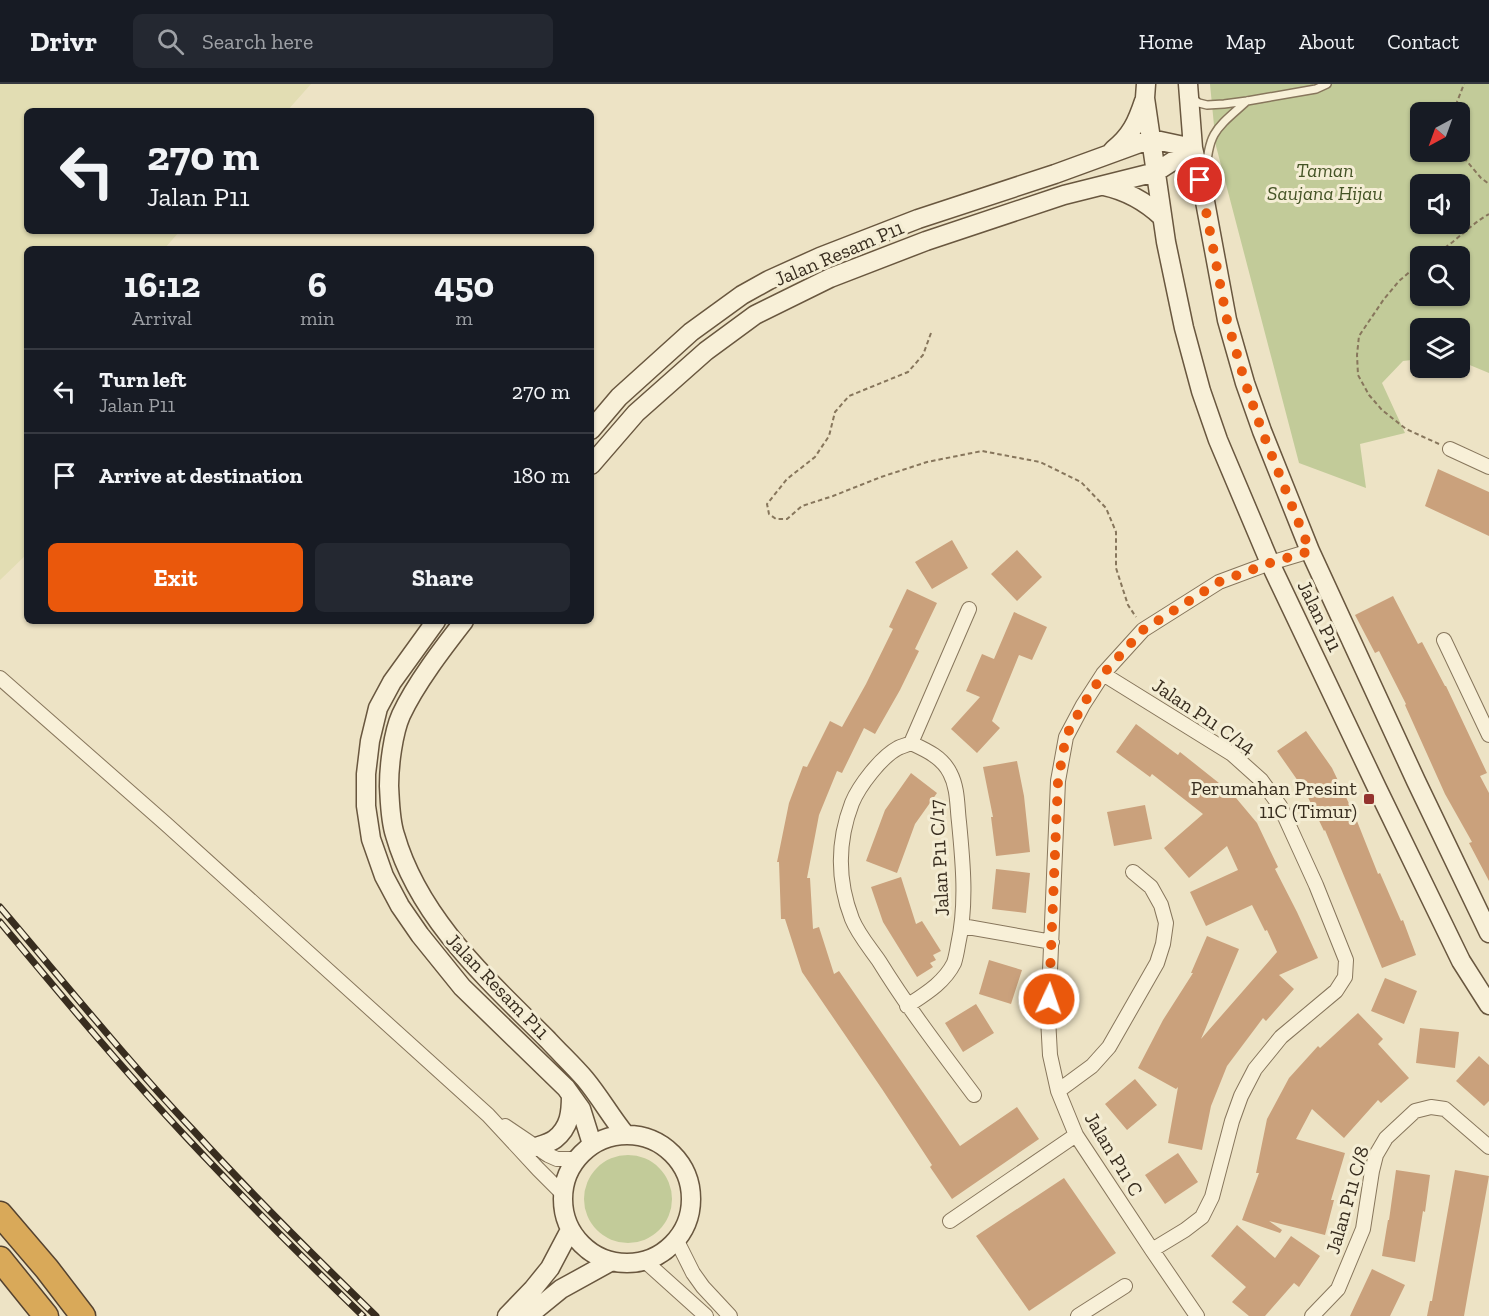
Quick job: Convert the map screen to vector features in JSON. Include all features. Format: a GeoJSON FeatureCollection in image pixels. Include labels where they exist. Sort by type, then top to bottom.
{"type":"FeatureCollection","features":[{"type":"Feature","properties":{"kind":"highway"},"geometry":{"type":"LineString","coordinates":[[0,1214],[83,1316]]}},
{"type":"Feature","properties":{"kind":"highway"},"geometry":{"type":"LineString","coordinates":[[0,1259],[46,1316]]}},
{"type":"Feature","properties":{"kind":"main road","name":"Jalan P11"},"geometry":{"type":"LineString","coordinates":[[1188,89],[1193,148],[1227,320],[1262,431],[1310,551],[1489,933]]}},
{"type":"Feature","properties":{"kind":"main road","name":"Jalan P11"},"geometry":{"type":"LineString","coordinates":[[1145,91],[1166,242],[1184,328],[1201,391],[1218,440],[1270,563],[1451,940],[1489,1005]]}},
{"type":"Feature","properties":{"kind":"main road"},"geometry":{"type":"LineString","coordinates":[[1107,155],[1136,125],[1145,91]]}},
{"type":"Feature","properties":{"kind":"main road"},"geometry":{"type":"LineString","coordinates":[[1151,139],[1193,148]]}},
{"type":"Feature","properties":{"kind":"main road","name":"Jalan Resam P11"},"geometry":{"type":"LineString","coordinates":[[594,426],[619,397],[691,332],[742,295],[769,280],[820,257],[918,219],[1151,139]]}},
{"type":"Feature","properties":{"kind":"main road","name":"Jalan Resam P11"},"geometry":{"type":"LineString","coordinates":[[594,462],[636,413],[706,351],[755,315],[830,278],[926,241],[1064,195],[1156,172],[1193,148]]}},
{"type":"Feature","properties":{"kind":"main road"},"geometry":{"type":"LineString","coordinates":[[1103,186],[1121,189],[1140,199],[1162,217]]}},
{"type":"Feature","properties":{"kind":"main road","name":"Jalan Resam P11"},"geometry":{"type":"LineString","coordinates":[[434,624],[393,682],[378,708],[370,741],[366,774],[366,806],[371,839],[384,876],[400,906],[420,935],[462,987],[566,1088],[581,1109],[592,1144]]}},
{"type":"Feature","properties":{"kind":"main road","name":"Jalan Resam P11"},"geometry":{"type":"LineString","coordinates":[[463,624],[413,693],[400,717],[389,775],[394,834],[405,866],[420,895],[439,922],[480,972],[585,1079],[625,1134]]}},
{"type":"Feature","properties":{"kind":"main road"},"geometry":{"type":"LineString","coordinates":[[536,1147],[554,1140],[565,1127],[571,1115],[571,1095]]}},
{"type":"Feature","properties":{"kind":"main road"},"geometry":{"type":"LineString","coordinates":[[625,1134],[644,1137],[661,1144],[675,1156],[686,1171],[691,1189],[692,1207],[687,1225],[677,1241],[663,1254],[646,1262],[629,1264],[610,1262],[587,1250],[570,1230],[563,1212],[562,1193],[575,1159],[592,1144],[608,1137],[625,1134]]}},
{"type":"Feature","properties":{"kind":"main road"},"geometry":{"type":"LineString","coordinates":[[507,1316],[550,1268],[570,1230]]}},
{"type":"Feature","properties":{"kind":"main road"},"geometry":{"type":"LineString","coordinates":[[528,1316],[561,1289],[610,1262]]}},
{"type":"Feature","properties":{"kind":"street"},"geometry":{"type":"LineString","coordinates":[[1450,449],[1489,467]]}},
{"type":"Feature","properties":{"kind":"street","name":"Jalan P11 C"},"geometry":{"type":"LineString","coordinates":[[1197,1316],[1076,1135],[1058,1091],[1050,1055],[1048,1018],[1058,781],[1066,736],[1083,705],[1103,674],[1143,630],[1219,582],[1310,551]]}},
{"type":"Feature","properties":{"kind":"street"},"geometry":{"type":"LineString","coordinates":[[969,609],[911,743],[890,754],[869,774],[856,793],[841,843],[841,873],[853,921],[907,1006],[974,1095]]}},
{"type":"Feature","properties":{"kind":"street"},"geometry":{"type":"LineString","coordinates":[[1444,640],[1485,716],[1489,735]]}},
{"type":"Feature","properties":{"kind":"street","name":"Jalan P11 C/14"},"geometry":{"type":"LineString","coordinates":[[1103,674],[1232,754],[1262,780],[1280,806],[1316,885],[1346,960],[1345,977],[1336,991],[1281,1037],[1256,1069],[1241,1096],[1212,1197],[1202,1217],[1152,1250]]}},
{"type":"Feature","properties":{"kind":"street"},"geometry":{"type":"LineString","coordinates":[[0,678],[166,824],[488,1115],[562,1193]]}},
{"type":"Feature","properties":{"kind":"street","name":"Jalan P11 C/17"},"geometry":{"type":"LineString","coordinates":[[907,1006],[936,986],[947,975],[954,961],[962,926],[963,865],[956,790],[950,772],[939,758],[911,743]]}},
{"type":"Feature","properties":{"kind":"street"},"geometry":{"type":"LineString","coordinates":[[1058,1091],[1092,1066],[1109,1047],[1157,963],[1166,923],[1161,905],[1151,887],[1133,872]]}},
{"type":"Feature","properties":{"kind":"street"},"geometry":{"type":"LineString","coordinates":[[962,926],[1052,942]]}},
{"type":"Feature","properties":{"kind":"street","name":"Jalan P11 C/8"},"geometry":{"type":"LineString","coordinates":[[1312,1316],[1338,1289],[1363,1229],[1371,1172],[1376,1155],[1386,1138],[1415,1111],[1431,1107],[1445,1108],[1489,1147]]}},
{"type":"Feature","properties":{"kind":"street"},"geometry":{"type":"LineString","coordinates":[[488,1115],[557,1159],[575,1159]]}},
{"type":"Feature","properties":{"kind":"street"},"geometry":{"type":"LineString","coordinates":[[950,1221],[1076,1135]]}},
{"type":"Feature","properties":{"kind":"street"},"geometry":{"type":"LineString","coordinates":[[677,1241],[693,1273],[730,1316]]}},
{"type":"Feature","properties":{"kind":"street"},"geometry":{"type":"LineString","coordinates":[[646,1262],[706,1316]]}},
{"type":"Feature","properties":{"kind":"street"},"geometry":{"type":"LineString","coordinates":[[1078,1316],[1125,1286]]}},
{"type":"Feature","properties":{"kind":"lane"},"geometry":{"type":"LineString","coordinates":[[1188,89],[1199,103],[1207,105],[1247,101],[1316,89],[1327,84]]}},
{"type":"Feature","properties":{"kind":"lane"},"geometry":{"type":"LineString","coordinates":[[1204,196],[1207,155],[1211,140],[1216,129],[1247,101]]}},
{"type":"Feature","properties":{"kind":"path"},"geometry":{"type":"LineString","coordinates":[[1457,102],[1464,84]]}},
{"type":"Feature","properties":{"kind":"path"},"geometry":{"type":"LineString","coordinates":[[1467,162],[1480,178],[1489,184]]}},
{"type":"Feature","properties":{"kind":"path"},"geometry":{"type":"LineString","coordinates":[[1449,246],[1489,214]]}},
{"type":"Feature","properties":{"kind":"path"},"geometry":{"type":"LineString","coordinates":[[1410,272],[1384,299],[1359,336],[1358,375],[1382,410],[1406,429],[1450,449]]}},
{"type":"Feature","properties":{"kind":"path"},"geometry":{"type":"LineString","coordinates":[[931,333],[923,355],[908,372],[849,396],[836,412],[829,436],[815,457],[787,479],[767,504],[769,513],[776,519],[787,519],[802,506],[881,477],[927,462],[982,451],[1040,462],[1081,482],[1106,508],[1116,532],[1116,568],[1128,605],[1143,630]]}},
{"type":"Feature","properties":{"kind":"shaded area"},"geometry":{"type":"Polygon","coordinates":[[[0,84],[311,84],[290,108],[24,108],[24,234],[177,234],[167,246],[24,246],[24,557],[0,580],[0,84]]]}},
{"type":"Feature","properties":{"kind":"green space","name":"Taman Saujana Hijau"},"geometry":{"type":"Polygon","coordinates":[[[1210,84],[1489,84],[1489,373],[1470,365],[1470,318],[1410,318],[1410,360],[1403,361],[1382,383],[1405,433],[1360,444],[1366,488],[1299,463],[1216,146],[1210,84]]]}},
{"type":"Feature","properties":{"kind":"green space"},"geometry":{"type":"Polygon","coordinates":[[[628,1155],[645,1159],[659,1168],[668,1182],[672,1199],[668,1216],[659,1230],[645,1239],[628,1243],[611,1239],[597,1230],[588,1216],[584,1199],[588,1182],[597,1168],[611,1159],[628,1155]]]}},
{"type":"Feature","properties":{"kind":"building"},"geometry":{"type":"Polygon","coordinates":[[[1438,469],[1489,492],[1489,536],[1425,506],[1438,469]]]}},
{"type":"Feature","properties":{"kind":"building"},"geometry":{"type":"Polygon","coordinates":[[[952,540],[968,568],[932,589],[915,562],[952,540]]]}},
{"type":"Feature","properties":{"kind":"building"},"geometry":{"type":"Polygon","coordinates":[[[1017,550],[1042,577],[1017,601],[991,574],[1017,550]]]}},
{"type":"Feature","properties":{"kind":"building"},"geometry":{"type":"Polygon","coordinates":[[[907,589],[937,603],[915,649],[919,651],[875,734],[864,728],[842,773],[837,771],[819,815],[807,878],[810,878],[813,929],[819,927],[834,974],[839,971],[960,1146],[1017,1107],[1039,1139],[952,1199],[882,1089],[802,972],[785,919],[781,919],[779,862],[777,862],[789,803],[803,766],[807,767],[830,721],[842,727],[893,629],[889,627],[907,589]]]}},
{"type":"Feature","properties":{"kind":"building"},"geometry":{"type":"Polygon","coordinates":[[[1393,596],[1418,644],[1422,642],[1446,686],[1487,773],[1480,776],[1489,793],[1489,881],[1469,843],[1472,842],[1445,794],[1406,704],[1379,651],[1375,653],[1355,615],[1393,596]]]}},
{"type":"Feature","properties":{"kind":"building"},"geometry":{"type":"Polygon","coordinates":[[[1014,612],[1047,627],[1032,660],[1019,655],[992,721],[1000,728],[977,753],[951,729],[980,697],[966,691],[982,654],[994,659],[1014,612]]]}},
{"type":"Feature","properties":{"kind":"building"},"geometry":{"type":"Polygon","coordinates":[[[1136,724],[1178,755],[1180,752],[1224,787],[1226,786],[1257,823],[1278,867],[1275,869],[1318,958],[1279,975],[1294,989],[1266,1021],[1263,1018],[1227,1066],[1211,1106],[1202,1150],[1168,1143],[1178,1087],[1176,1089],[1138,1068],[1163,1020],[1193,973],[1191,973],[1207,936],[1239,949],[1201,1039],[1277,952],[1252,905],[1206,926],[1190,892],[1238,870],[1227,846],[1189,878],[1164,848],[1203,814],[1152,774],[1150,777],[1116,752],[1136,724]]]}},
{"type":"Feature","properties":{"kind":"building"},"geometry":{"type":"Polygon","coordinates":[[[1306,731],[1332,768],[1355,816],[1378,874],[1380,873],[1401,921],[1403,920],[1416,955],[1382,968],[1325,830],[1305,791],[1277,751],[1306,731]]]}},
{"type":"Feature","properties":{"kind":"building"},"geometry":{"type":"Polygon","coordinates":[[[1017,761],[1024,796],[1030,852],[996,856],[991,817],[993,817],[983,767],[1017,761]]]}},
{"type":"Feature","properties":{"kind":"building"},"geometry":{"type":"Polygon","coordinates":[[[911,773],[937,793],[915,824],[897,873],[866,861],[885,810],[911,773]]]}},
{"type":"Feature","properties":{"kind":"building"},"geometry":{"type":"Polygon","coordinates":[[[1145,805],[1152,839],[1114,846],[1107,812],[1145,805]]]}},
{"type":"Feature","properties":{"kind":"building"},"geometry":{"type":"Polygon","coordinates":[[[996,869],[1030,873],[1026,913],[992,909],[996,869]]]}},
{"type":"Feature","properties":{"kind":"building"},"geometry":{"type":"Polygon","coordinates":[[[901,877],[916,924],[922,921],[941,951],[933,955],[936,960],[930,963],[933,967],[917,977],[883,922],[871,887],[901,877]]]}},
{"type":"Feature","properties":{"kind":"building"},"geometry":{"type":"Polygon","coordinates":[[[989,960],[1022,970],[1011,1004],[979,994],[989,960]]]}},
{"type":"Feature","properties":{"kind":"building"},"geometry":{"type":"Polygon","coordinates":[[[1385,978],[1417,991],[1404,1024],[1371,1011],[1385,978]]]}},
{"type":"Feature","properties":{"kind":"building"},"geometry":{"type":"Polygon","coordinates":[[[976,1004],[994,1033],[963,1052],[945,1023],[976,1004]]]}},
{"type":"Feature","properties":{"kind":"building"},"geometry":{"type":"Polygon","coordinates":[[[1358,1013],[1383,1039],[1378,1044],[1409,1078],[1381,1103],[1378,1100],[1344,1138],[1312,1109],[1296,1139],[1345,1153],[1331,1200],[1334,1200],[1325,1235],[1269,1221],[1282,1230],[1280,1233],[1242,1220],[1259,1173],[1256,1173],[1267,1119],[1289,1078],[1318,1046],[1320,1048],[1358,1013]]]}},
{"type":"Feature","properties":{"kind":"building"},"geometry":{"type":"Polygon","coordinates":[[[1420,1028],[1459,1032],[1455,1068],[1416,1063],[1420,1028]]]}},
{"type":"Feature","properties":{"kind":"building"},"geometry":{"type":"Polygon","coordinates":[[[1479,1056],[1489,1065],[1489,1101],[1484,1106],[1456,1081],[1479,1056]]]}},
{"type":"Feature","properties":{"kind":"building"},"geometry":{"type":"Polygon","coordinates":[[[1135,1079],[1157,1105],[1127,1130],[1105,1104],[1135,1079]]]}},
{"type":"Feature","properties":{"kind":"building"},"geometry":{"type":"Polygon","coordinates":[[[1178,1153],[1198,1182],[1165,1204],[1145,1175],[1178,1153]]]}},
{"type":"Feature","properties":{"kind":"building"},"geometry":{"type":"Polygon","coordinates":[[[1396,1170],[1430,1175],[1415,1262],[1382,1256],[1396,1170]]]}},
{"type":"Feature","properties":{"kind":"building"},"geometry":{"type":"Polygon","coordinates":[[[1455,1170],[1489,1176],[1464,1316],[1427,1316],[1430,1301],[1432,1301],[1455,1170]]]}},
{"type":"Feature","properties":{"kind":"building"},"geometry":{"type":"Polygon","coordinates":[[[1064,1178],[1116,1253],[1029,1311],[976,1236],[1064,1178]]]}},
{"type":"Feature","properties":{"kind":"building"},"geometry":{"type":"Polygon","coordinates":[[[1237,1225],[1275,1258],[1291,1236],[1320,1256],[1299,1287],[1294,1283],[1265,1316],[1249,1316],[1232,1302],[1246,1287],[1211,1256],[1237,1225]]]}},
{"type":"Feature","properties":{"kind":"building"},"geometry":{"type":"Polygon","coordinates":[[[1372,1269],[1405,1285],[1390,1316],[1350,1316],[1372,1269]]]}},
{"type":"Feature","properties":{"kind":"railway"},"geometry":{"type":"LineString","coordinates":[[0,907],[169,1104],[261,1202],[376,1316]]}},
{"type":"Feature","properties":{"kind":"railway"},"geometry":{"type":"LineString","coordinates":[[0,922],[92,1032],[208,1161],[363,1316]]}},
{"type":"Feature","properties":{"kind":"place","name":"Perumahan Presint 11C (Timur)"},"geometry":{"type":"Point","coordinates":[1369,799]}},
{"type":"Feature","properties":{"kind":"route"},"geometry":{"type":"LineString","coordinates":[[1049,999],[1058,781],[1066,736],[1083,705],[1103,674],[1143,630],[1219,582],[1310,551],[1245,382],[1227,320],[1200,180]]}}]}
